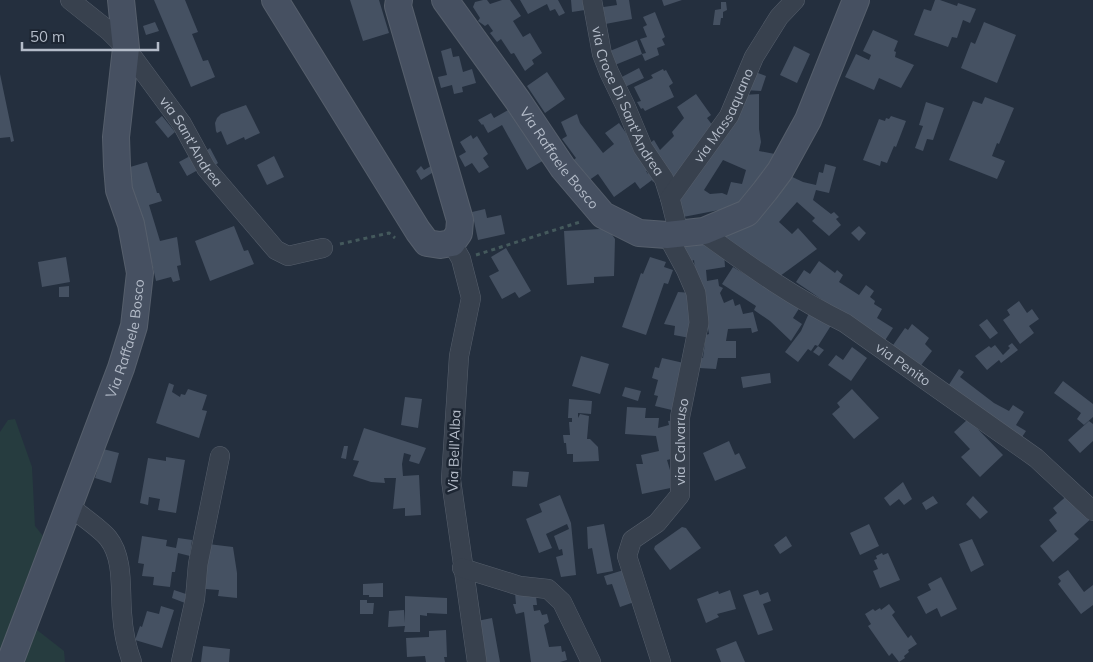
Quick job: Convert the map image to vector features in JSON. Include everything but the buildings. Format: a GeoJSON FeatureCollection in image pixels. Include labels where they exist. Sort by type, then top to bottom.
{"type":"FeatureCollection","features":[{"type":"Feature","properties":{"kind":"street","name":"via Sant'Andrea"},"geometry":{"type":"LineString","coordinates":[[70,0],[109,31],[126,48],[182,124],[206,168],[276,250],[288,256],[323,248]]}},
{"type":"Feature","properties":{"kind":"street","name":"Via Raffaele Bosco"},"geometry":{"type":"LineString","coordinates":[[10,662],[121,368],[134,326],[140,273],[131,224],[120,190],[116,137],[126,48],[121,0]]}},
{"type":"Feature","properties":{"kind":"street"},"geometry":{"type":"LineString","coordinates":[[275,0],[427,243],[440,245],[455,255],[460,220],[398,6],[399,0]]}},
{"type":"Feature","properties":{"kind":"street","name":"Via Raffaele Bosco"},"geometry":{"type":"LineString","coordinates":[[445,0],[458,11],[563,168],[603,215],[639,233],[683,234],[747,213],[780,171],[808,120],[856,0]]}},
{"type":"Feature","properties":{"kind":"street","name":"via Croce Di Sant'Andrea"},"geometry":{"type":"LineString","coordinates":[[592,0],[602,54],[609,72],[643,148],[664,178],[670,198]]}},
{"type":"Feature","properties":{"kind":"street","name":"via Massaquano"},"geometry":{"type":"LineString","coordinates":[[670,198],[729,116],[754,57],[780,17],[795,0]]}},
{"type":"Feature","properties":{"kind":"street"},"geometry":{"type":"LineString","coordinates":[[670,198],[683,234]]}},
{"type":"Feature","properties":{"kind":"street","name":"via Penito"},"geometry":{"type":"LineString","coordinates":[[683,234],[708,236],[783,289],[812,307],[845,323],[1028,452],[1093,511]]}},
{"type":"Feature","properties":{"kind":"street","name":"via Calvaruso"},"geometry":{"type":"LineString","coordinates":[[661,662],[627,556],[632,540],[657,523],[680,495],[680,417],[699,323],[696,293],[686,270],[683,234]]}},
{"type":"Feature","properties":{"kind":"street","name":"Via Bell'Alba"},"geometry":{"type":"LineString","coordinates":[[455,255],[471,298],[459,356],[451,480],[462,568],[477,662]]}},
{"type":"Feature","properties":{"kind":"street"},"geometry":{"type":"LineString","coordinates":[[180,662],[195,599],[198,564],[220,456]]}},
{"type":"Feature","properties":{"kind":"street"},"geometry":{"type":"LineString","coordinates":[[69,506],[108,538],[116,555],[121,580],[125,644],[132,662]]}},
{"type":"Feature","properties":{"kind":"street"},"geometry":{"type":"LineString","coordinates":[[462,568],[520,586],[548,589],[562,602],[590,662]]}},
{"type":"Feature","properties":{"kind":"path"},"geometry":{"type":"LineString","coordinates":[[455,255],[603,215]]}},
{"type":"Feature","properties":{"kind":"path"},"geometry":{"type":"LineString","coordinates":[[323,248],[388,233],[396,238]]}},
{"type":"Feature","properties":{"kind":"green space"},"geometry":{"type":"Polygon","coordinates":[[[15,419],[32,467],[35,526],[43,536],[14,612],[64,651],[65,662],[0,662],[0,432],[8,420],[15,419]]]}}]}
